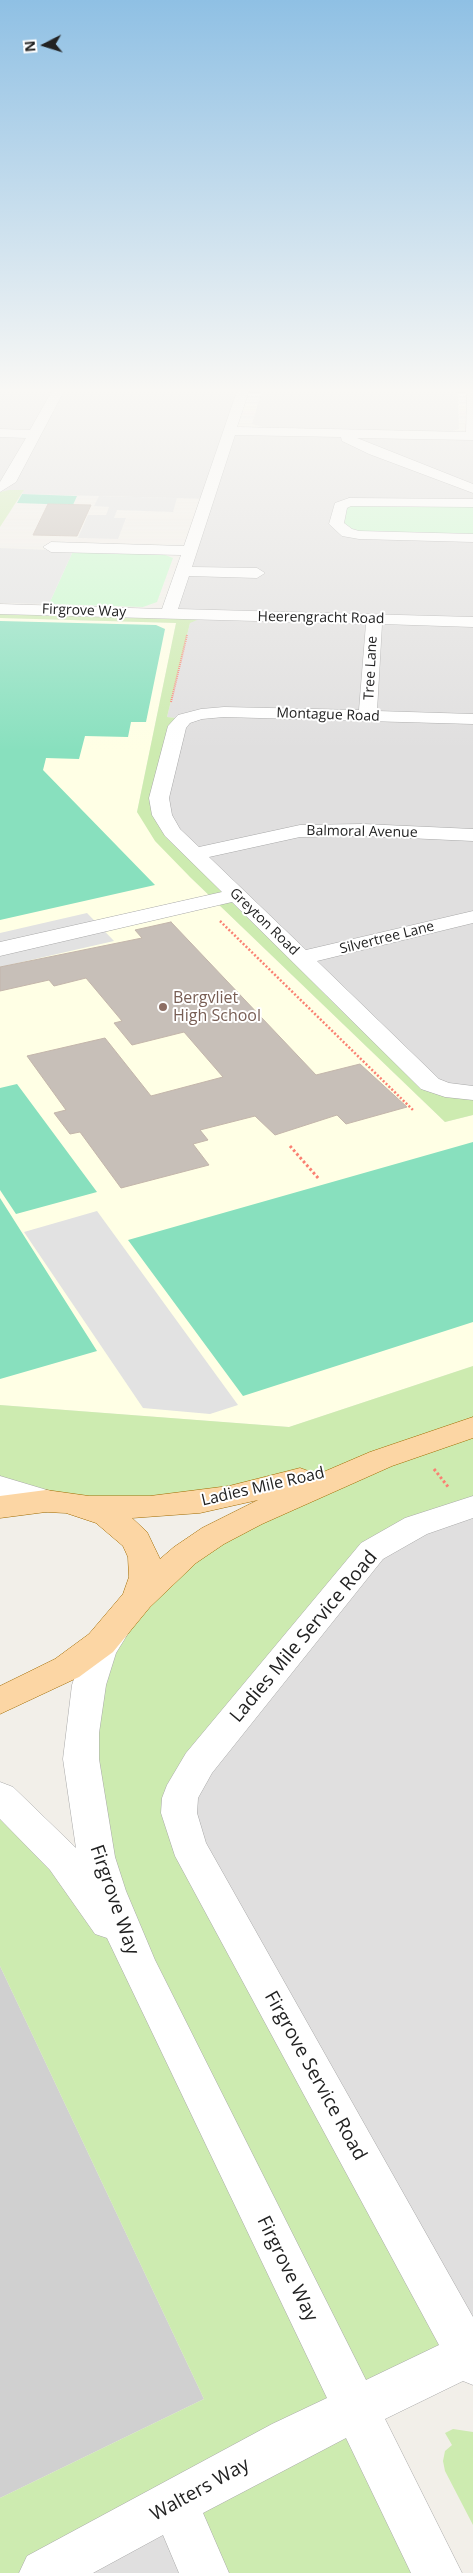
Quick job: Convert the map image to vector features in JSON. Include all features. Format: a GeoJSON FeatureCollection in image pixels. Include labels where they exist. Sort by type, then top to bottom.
{"type":"FeatureCollection","features":[{"type":"Feature","properties":{"kind":"main road","name":"Ladies Mile Road"},"geometry":{"type":"LineString","coordinates":[[0,1701],[67,1668],[101,1643],[138,1599],[173,1565],[213,1536],[269,1507],[381,1459],[473,1427]]}},
{"type":"Feature","properties":{"kind":"main road","name":"Ladies Mile Road"},"geometry":{"type":"LineString","coordinates":[[83,1506],[150,1507],[200,1502],[246,1493],[381,1459]]}},
{"type":"Feature","properties":{"kind":"main road"},"geometry":{"type":"LineString","coordinates":[[0,1506],[46,1501],[83,1506],[106,1515],[122,1526],[136,1540],[144,1557],[144,1577],[138,1599]]}},
{"type":"Feature","properties":{"kind":"street"},"geometry":{"type":"LineString","coordinates":[[169,614],[203,511]]}},
{"type":"Feature","properties":{"kind":"street"},"geometry":{"type":"LineString","coordinates":[[339,511],[336,524],[347,533],[359,535],[473,538]]}},
{"type":"Feature","properties":{"kind":"street"},"geometry":{"type":"LineString","coordinates":[[51,547],[190,551]]}},
{"type":"Feature","properties":{"kind":"street"},"geometry":{"type":"LineString","coordinates":[[183,571],[257,573]]}},
{"type":"Feature","properties":{"kind":"street","name":"Firgrove Way"},"geometry":{"type":"LineString","coordinates":[[0,609],[23,604],[169,614]]}},
{"type":"Feature","properties":{"kind":"street","name":"Heerengracht Road"},"geometry":{"type":"LineString","coordinates":[[169,614],[473,622]]}},
{"type":"Feature","properties":{"kind":"street","name":"Tree Lane"},"geometry":{"type":"LineString","coordinates":[[368,716],[374,619]]}},
{"type":"Feature","properties":{"kind":"street","name":"Montague Road"},"geometry":{"type":"LineString","coordinates":[[176,714],[224,712],[473,719]]}},
{"type":"Feature","properties":{"kind":"street","name":"Greyton Road"},"geometry":{"type":"LineString","coordinates":[[176,714],[177,726],[159,798],[162,815],[172,832],[430,1084],[445,1090],[473,1093]]}},
{"type":"Feature","properties":{"kind":"street","name":"Balmoral Avenue"},"geometry":{"type":"LineString","coordinates":[[194,854],[300,831],[354,830],[473,835]]}},
{"type":"Feature","properties":{"kind":"street"},"geometry":{"type":"LineString","coordinates":[[0,950],[236,895]]}},
{"type":"Feature","properties":{"kind":"street","name":"Silvertree Lane"},"geometry":{"type":"LineString","coordinates":[[301,958],[473,917]]}},
{"type":"Feature","properties":{"kind":"street"},"geometry":{"type":"LineString","coordinates":[[0,1487],[46,1501]]}},
{"type":"Feature","properties":{"kind":"street","name":"Ladies Mile Service Road"},"geometry":{"type":"LineString","coordinates":[[185,1785],[199,1763],[372,1551],[416,1526],[471,1510]]}},
{"type":"Feature","properties":{"kind":"street","name":"Firgrove Way"},"geometry":{"type":"LineString","coordinates":[[112,1632],[100,1652],[89,1685],[82,1733],[81,1758],[96,1857],[107,1891],[137,1964],[437,2573]]}},
{"type":"Feature","properties":{"kind":"street","name":"Firgrove Service Road"},"geometry":{"type":"LineString","coordinates":[[185,1785],[179,1813],[188,1845],[472,2356]]}},
{"type":"Feature","properties":{"kind":"street","name":"Firgrove Way"},"geometry":{"type":"LineString","coordinates":[[0,1797],[36,1830],[63,1860],[137,1964]]}},
{"type":"Feature","properties":{"kind":"street","name":"Walters Way"},"geometry":{"type":"LineString","coordinates":[[44,2573],[289,2442],[472,2356]]}},
{"type":"Feature","properties":{"kind":"street"},"geometry":{"type":"LineString","coordinates":[[174,2505],[204,2573]]}},
{"type":"Feature","properties":{"kind":"path"},"geometry":{"type":"LineString","coordinates":[[176,714],[188,632]]}},
{"type":"Feature","properties":{"kind":"path"},"geometry":{"type":"LineString","coordinates":[[202,903],[414,1111]]}},
{"type":"Feature","properties":{"kind":"path"},"geometry":{"type":"LineString","coordinates":[[290,1146],[319,1179]]}},
{"type":"Feature","properties":{"kind":"shaded area"},"geometry":{"type":"Polygon","coordinates":[[[107,511],[117,511],[114,518],[126,518],[118,539],[78,538],[88,515],[106,515],[107,511]]]}},
{"type":"Feature","properties":{"kind":"shaded area"},"geometry":{"type":"Polygon","coordinates":[[[203,511],[473,511],[473,1093],[445,1090],[162,815],[183,719],[167,717],[190,623],[169,613],[203,511]]]}},
{"type":"Feature","properties":{"kind":"shaded area"},"geometry":{"type":"Polygon","coordinates":[[[0,548],[73,551],[49,604],[0,603],[0,548]]]}},
{"type":"Feature","properties":{"kind":"shaded area","name":"Bergvliet High School"},"geometry":{"type":"Polygon","coordinates":[[[0,618],[176,623],[137,812],[190,877],[445,1122],[473,1115],[473,1366],[289,1427],[0,1405],[0,618]]]}},
{"type":"Feature","properties":{"kind":"shaded area"},"geometry":{"type":"Polygon","coordinates":[[[87,913],[114,941],[0,967],[0,933],[87,913]]]}},
{"type":"Feature","properties":{"kind":"shaded area"},"geometry":{"type":"Polygon","coordinates":[[[97,1211],[238,1405],[210,1414],[143,1408],[24,1232],[97,1211]]]}},
{"type":"Feature","properties":{"kind":"shaded area"},"geometry":{"type":"Polygon","coordinates":[[[473,1507],[473,2362],[179,1813],[392,1538],[473,1507]]]}},
{"type":"Feature","properties":{"kind":"shaded area"},"geometry":{"type":"Polygon","coordinates":[[[0,1966],[204,2399],[0,2498],[0,1966]]]}},
{"type":"Feature","properties":{"kind":"shaded area"},"geometry":{"type":"Polygon","coordinates":[[[175,2505],[204,2573],[44,2573],[175,2505]]]}},
{"type":"Feature","properties":{"kind":"green space"},"geometry":{"type":"Polygon","coordinates":[[[0,511],[10,511],[0,527],[0,511]]]}},
{"type":"Feature","properties":{"kind":"green space"},"geometry":{"type":"Polygon","coordinates":[[[340,511],[473,511],[473,538],[374,536],[340,529],[340,511]]]}},
{"type":"Feature","properties":{"kind":"green space"},"geometry":{"type":"Polygon","coordinates":[[[73,551],[160,553],[173,558],[157,602],[143,607],[49,604],[73,551]]]}},
{"type":"Feature","properties":{"kind":"green space"},"geometry":{"type":"Polygon","coordinates":[[[0,609],[197,614],[197,620],[190,623],[167,717],[184,719],[162,815],[430,1084],[473,1093],[473,1115],[445,1122],[190,877],[155,841],[137,812],[176,623],[0,618],[0,609]]]}},
{"type":"Feature","properties":{"kind":"green space"},"geometry":{"type":"Polygon","coordinates":[[[0,621],[156,625],[165,629],[146,722],[131,722],[128,737],[85,736],[79,759],[46,758],[43,770],[155,885],[0,920],[0,621]]]}},
{"type":"Feature","properties":{"kind":"green space"},"geometry":{"type":"Polygon","coordinates":[[[17,1084],[97,1192],[16,1214],[0,1190],[0,1088],[17,1084]]]}},
{"type":"Feature","properties":{"kind":"green space"},"geometry":{"type":"Polygon","coordinates":[[[473,1142],[473,1322],[243,1396],[128,1240],[473,1142]]]}},
{"type":"Feature","properties":{"kind":"green space"},"geometry":{"type":"Polygon","coordinates":[[[0,1198],[97,1351],[0,1379],[0,1198]]]}},
{"type":"Feature","properties":{"kind":"green space"},"geometry":{"type":"Polygon","coordinates":[[[473,1366],[473,1507],[392,1538],[180,1798],[469,2354],[357,2410],[437,2573],[204,2573],[174,2505],[44,2573],[0,2573],[0,2498],[204,2399],[0,1966],[0,1797],[93,1899],[82,1733],[138,1599],[320,1474],[150,1507],[0,1487],[0,1405],[289,1427],[473,1366]]]}},
{"type":"Feature","properties":{"kind":"green space"},"geometry":{"type":"Polygon","coordinates":[[[453,2429],[473,2432],[473,2525],[445,2471],[443,2461],[445,2451],[452,2445],[445,2433],[453,2429]]]}},
{"type":"Feature","properties":{"kind":"building"},"geometry":{"type":"Polygon","coordinates":[[[45,511],[88,511],[77,536],[33,535],[45,511]]]}},
{"type":"Feature","properties":{"kind":"building"},"geometry":{"type":"Polygon","coordinates":[[[171,922],[316,1075],[360,1064],[407,1107],[346,1124],[337,1115],[275,1135],[255,1116],[200,1130],[208,1140],[193,1144],[209,1165],[121,1188],[80,1132],[70,1134],[54,1113],[66,1110],[27,1056],[105,1038],[151,1096],[223,1077],[184,1032],[132,1045],[114,1023],[122,1021],[86,978],[54,986],[49,980],[0,991],[0,967],[142,938],[135,930],[171,922]]]}},
{"type":"Feature","properties":{"kind":"place","name":"Bergvliet High School"},"geometry":{"type":"Point","coordinates":[163,1007]}}]}
